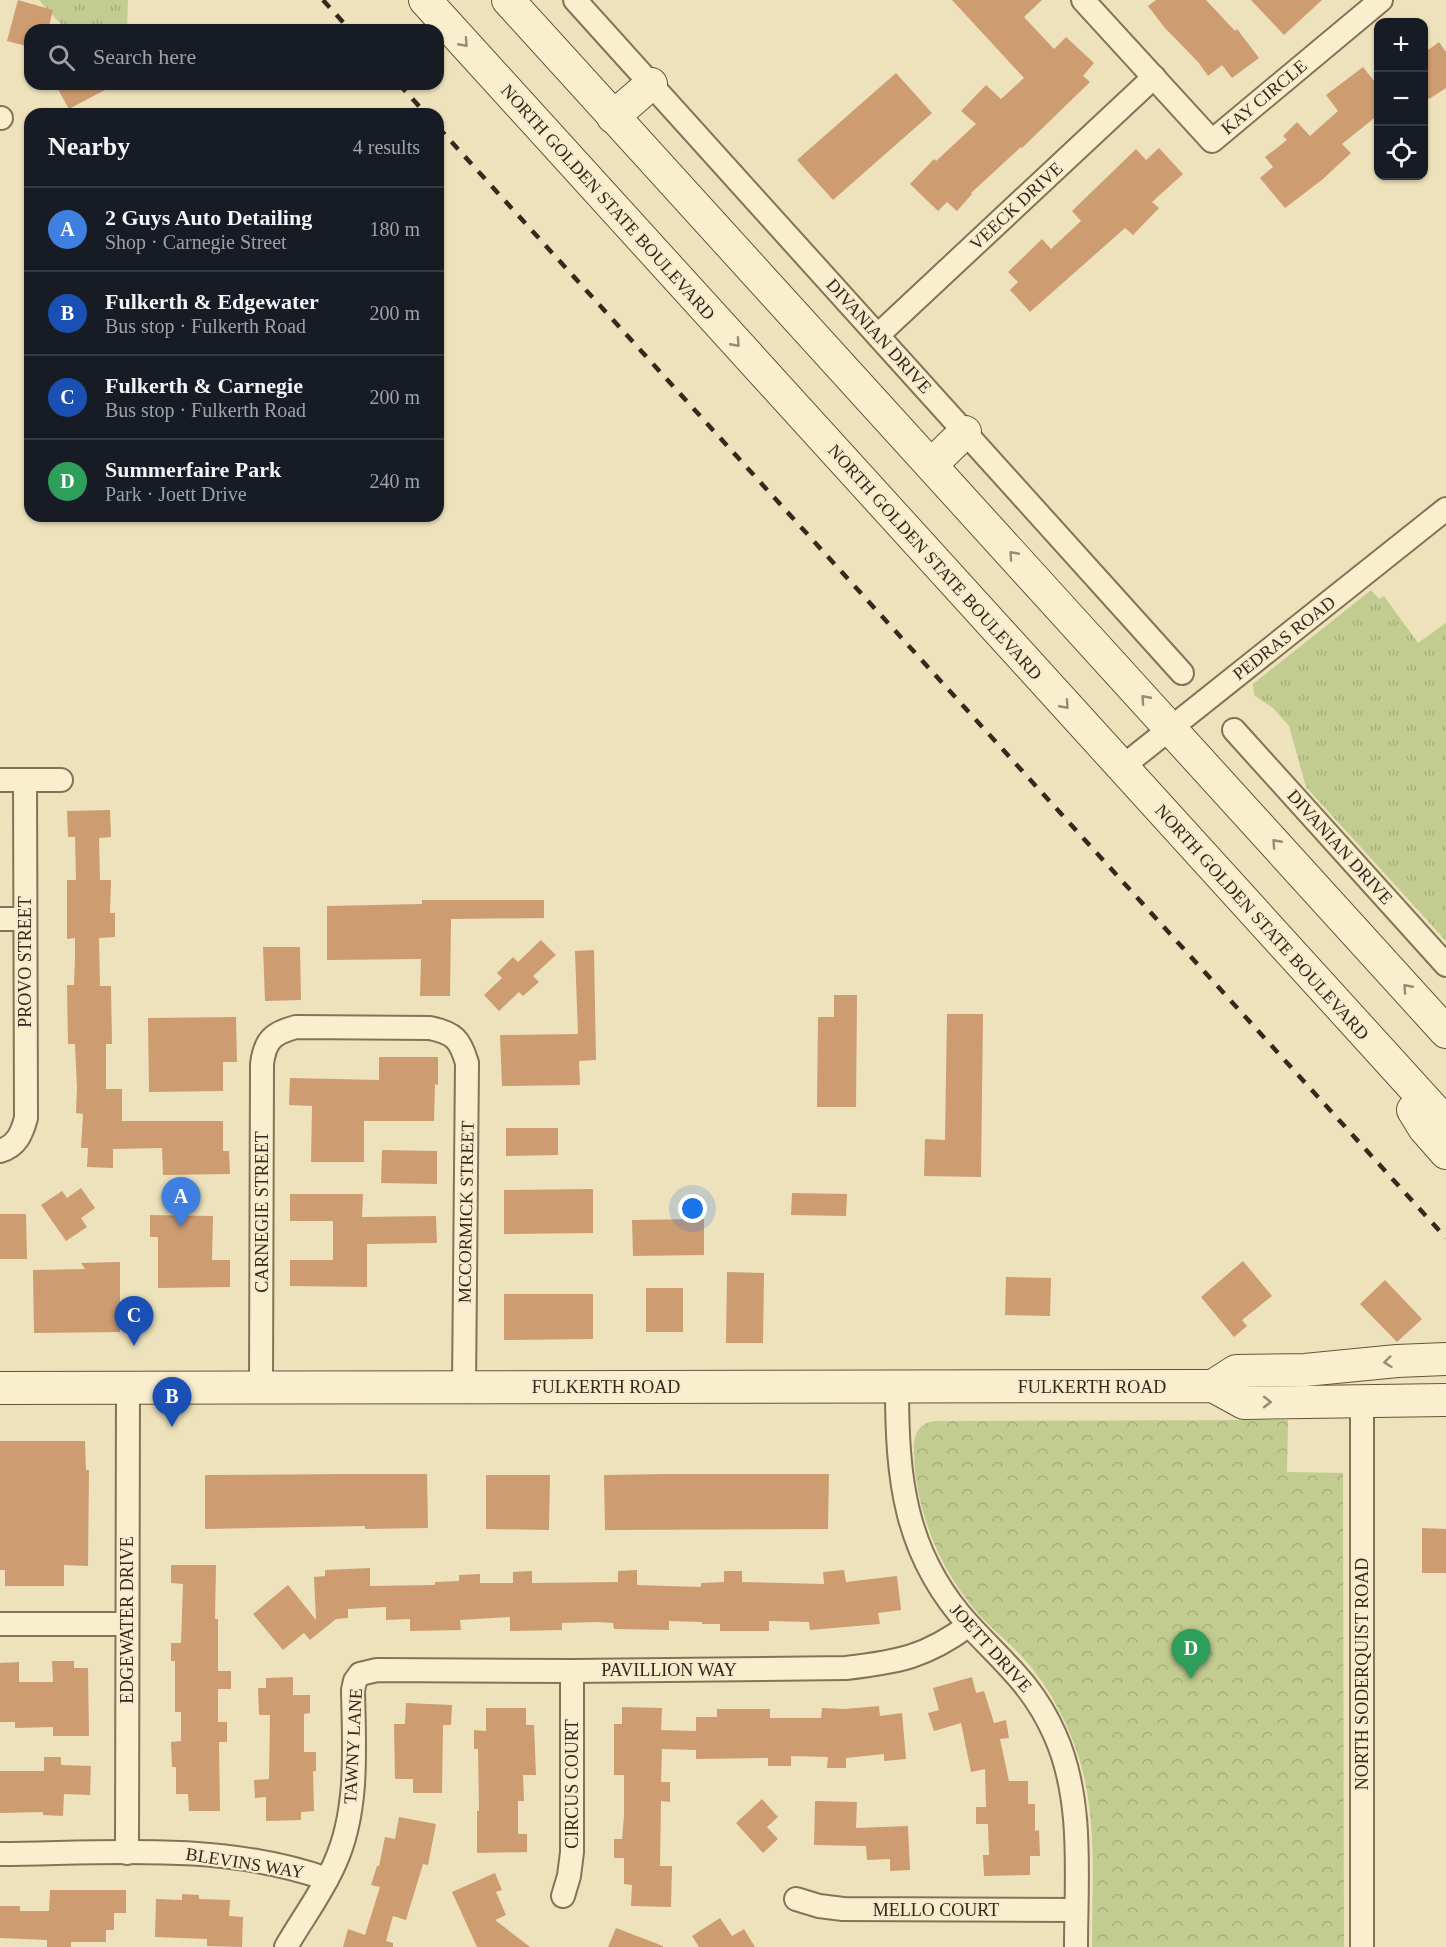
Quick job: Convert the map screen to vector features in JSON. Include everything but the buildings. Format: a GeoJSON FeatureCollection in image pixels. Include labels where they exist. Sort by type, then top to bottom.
{"type":"FeatureCollection","features":[{"type":"Feature","properties":{"kind":"main road","name":"NORTH GOLDEN STATE BOULEVARD"},"geometry":{"type":"LineString","coordinates":[[425,0],[1446,1123]]}},
{"type":"Feature","properties":{"kind":"main road"},"geometry":{"type":"LineString","coordinates":[[508,0],[1446,1032]]}},
{"type":"Feature","properties":{"kind":"main road"},"geometry":{"type":"LineString","coordinates":[[613,117],[651,84]]}},
{"type":"Feature","properties":{"kind":"main road"},"geometry":{"type":"LineString","coordinates":[[931,465],[965,432]]}},
{"type":"Feature","properties":{"kind":"main road"},"geometry":{"type":"LineString","coordinates":[[1374,1045],[1424,1128],[1446,1153]]}},
{"type":"Feature","properties":{"kind":"main road"},"geometry":{"type":"LineString","coordinates":[[1213,1386],[1236,1371],[1305,1370],[1397,1361],[1446,1359]]}},
{"type":"Feature","properties":{"kind":"main road","name":"FULKERTH ROAD"},"geometry":{"type":"LineString","coordinates":[[0,1388],[1213,1386],[1244,1403],[1446,1400]]}},
{"type":"Feature","properties":{"kind":"street","name":"DIVANIAN DRIVE"},"geometry":{"type":"LineString","coordinates":[[575,0],[1182,673]]}},
{"type":"Feature","properties":{"kind":"street","name":"KAY CIRCLE"},"geometry":{"type":"LineString","coordinates":[[1083,0],[1212,141],[1381,0]]}},
{"type":"Feature","properties":{"kind":"street","name":"VEECK DRIVE"},"geometry":{"type":"LineString","coordinates":[[878,335],[1154,77]]}},
{"type":"Feature","properties":{"kind":"street","name":"PEDRAS ROAD"},"geometry":{"type":"LineString","coordinates":[[1122,767],[1446,509]]}},
{"type":"Feature","properties":{"kind":"street","name":"DIVANIAN DRIVE"},"geometry":{"type":"LineString","coordinates":[[1234,730],[1446,964]]}},
{"type":"Feature","properties":{"kind":"street"},"geometry":{"type":"LineString","coordinates":[[0,780],[61,780]]}},
{"type":"Feature","properties":{"kind":"street","name":"PROVO STREET"},"geometry":{"type":"LineString","coordinates":[[8,1146],[23,1132],[26,1118],[25,780]]}},
{"type":"Feature","properties":{"kind":"street"},"geometry":{"type":"LineString","coordinates":[[0,919],[25,919]]}},
{"type":"Feature","properties":{"kind":"street","name":"CARNEGIE STREET"},"geometry":{"type":"LineString","coordinates":[[261,1388],[262,1064],[264,1051],[270,1039],[282,1031],[296,1027],[430,1028],[445,1031],[456,1038]]}},
{"type":"Feature","properties":{"kind":"street","name":"MCCORMICK STREET"},"geometry":{"type":"LineString","coordinates":[[456,1038],[463,1048],[467,1063],[464,1387]]}},
{"type":"Feature","properties":{"kind":"street","name":"JOETT DRIVE"},"geometry":{"type":"LineString","coordinates":[[897,1387],[898,1452],[902,1488],[910,1523],[932,1572],[948,1599],[969,1625],[1022,1680],[1043,1711],[1056,1738],[1067,1770],[1073,1799],[1075,1827],[1077,1947]]}},
{"type":"Feature","properties":{"kind":"street","name":"EDGEWATER DRIVE"},"geometry":{"type":"LineString","coordinates":[[127,1853],[128,1388]]}},
{"type":"Feature","properties":{"kind":"street","name":"NORTH SODERQUIST ROAD"},"geometry":{"type":"LineString","coordinates":[[1362,1402],[1362,1947]]}},
{"type":"Feature","properties":{"kind":"street"},"geometry":{"type":"LineString","coordinates":[[0,1624],[127,1624]]}},
{"type":"Feature","properties":{"kind":"street","name":"PAVILLION WAY"},"geometry":{"type":"LineString","coordinates":[[360,1674],[377,1670],[572,1671],[846,1668],[884,1663],[918,1655],[941,1645],[969,1625]]}},
{"type":"Feature","properties":{"kind":"street","name":"CIRCUS COURT"},"geometry":{"type":"LineString","coordinates":[[563,1896],[569,1876],[572,1852],[572,1671]]}},
{"type":"Feature","properties":{"kind":"street","name":"TAWNY LANE"},"geometry":{"type":"LineString","coordinates":[[286,1947],[327,1879],[343,1842],[349,1812],[353,1768],[353,1690],[360,1674]]}},
{"type":"Feature","properties":{"kind":"street","name":"BLEVINS WAY"},"geometry":{"type":"LineString","coordinates":[[0,1854],[198,1854],[292,1868],[327,1879]]}},
{"type":"Feature","properties":{"kind":"street","name":"MELLO COURT"},"geometry":{"type":"LineString","coordinates":[[796,1899],[843,1910],[1076,1910]]}},
{"type":"Feature","properties":{"kind":"green space"},"geometry":{"type":"Polygon","coordinates":[[[39,0],[128,0],[127,24],[61,24],[39,0]]]}},
{"type":"Feature","properties":{"kind":"green space"},"geometry":{"type":"Polygon","coordinates":[[[1371,590],[1379,599],[1384,596],[1418,643],[1446,623],[1446,941],[1306,787],[1289,726],[1274,709],[1254,695],[1253,684],[1371,590]]]}},
{"type":"Feature","properties":{"kind":"green space"},"geometry":{"type":"Polygon","coordinates":[[[1288,1420],[1287,1472],[1343,1473],[1344,1947],[1092,1947],[1093,1869],[1090,1817],[1087,1791],[1073,1741],[1064,1719],[1039,1677],[976,1611],[951,1576],[941,1557],[932,1538],[919,1497],[914,1454],[915,1437],[920,1428],[935,1421],[1288,1420]]]}},
{"type":"Feature","properties":{"kind":"railway"},"geometry":{"type":"LineString","coordinates":[[323,0],[345,24]]}},
{"type":"Feature","properties":{"kind":"railway"},"geometry":{"type":"LineString","coordinates":[[404,90],[421,108]]}},
{"type":"Feature","properties":{"kind":"railway"},"geometry":{"type":"LineString","coordinates":[[444,134],[1446,1238]]}},
{"type":"Feature","properties":{"kind":"place","name":"2 Guys Auto Detailing"},"geometry":{"type":"Point","coordinates":[181,1227]}},
{"type":"Feature","properties":{"kind":"place","name":"Fulkerth & Carnegie"},"geometry":{"type":"Point","coordinates":[134,1346]}},
{"type":"Feature","properties":{"kind":"place","name":"Fulkerth & Edgewater"},"geometry":{"type":"Point","coordinates":[172,1427]}},
{"type":"Feature","properties":{"kind":"place","name":"Summerfaire Park"},"geometry":{"type":"Point","coordinates":[1191,1679]}}]}
